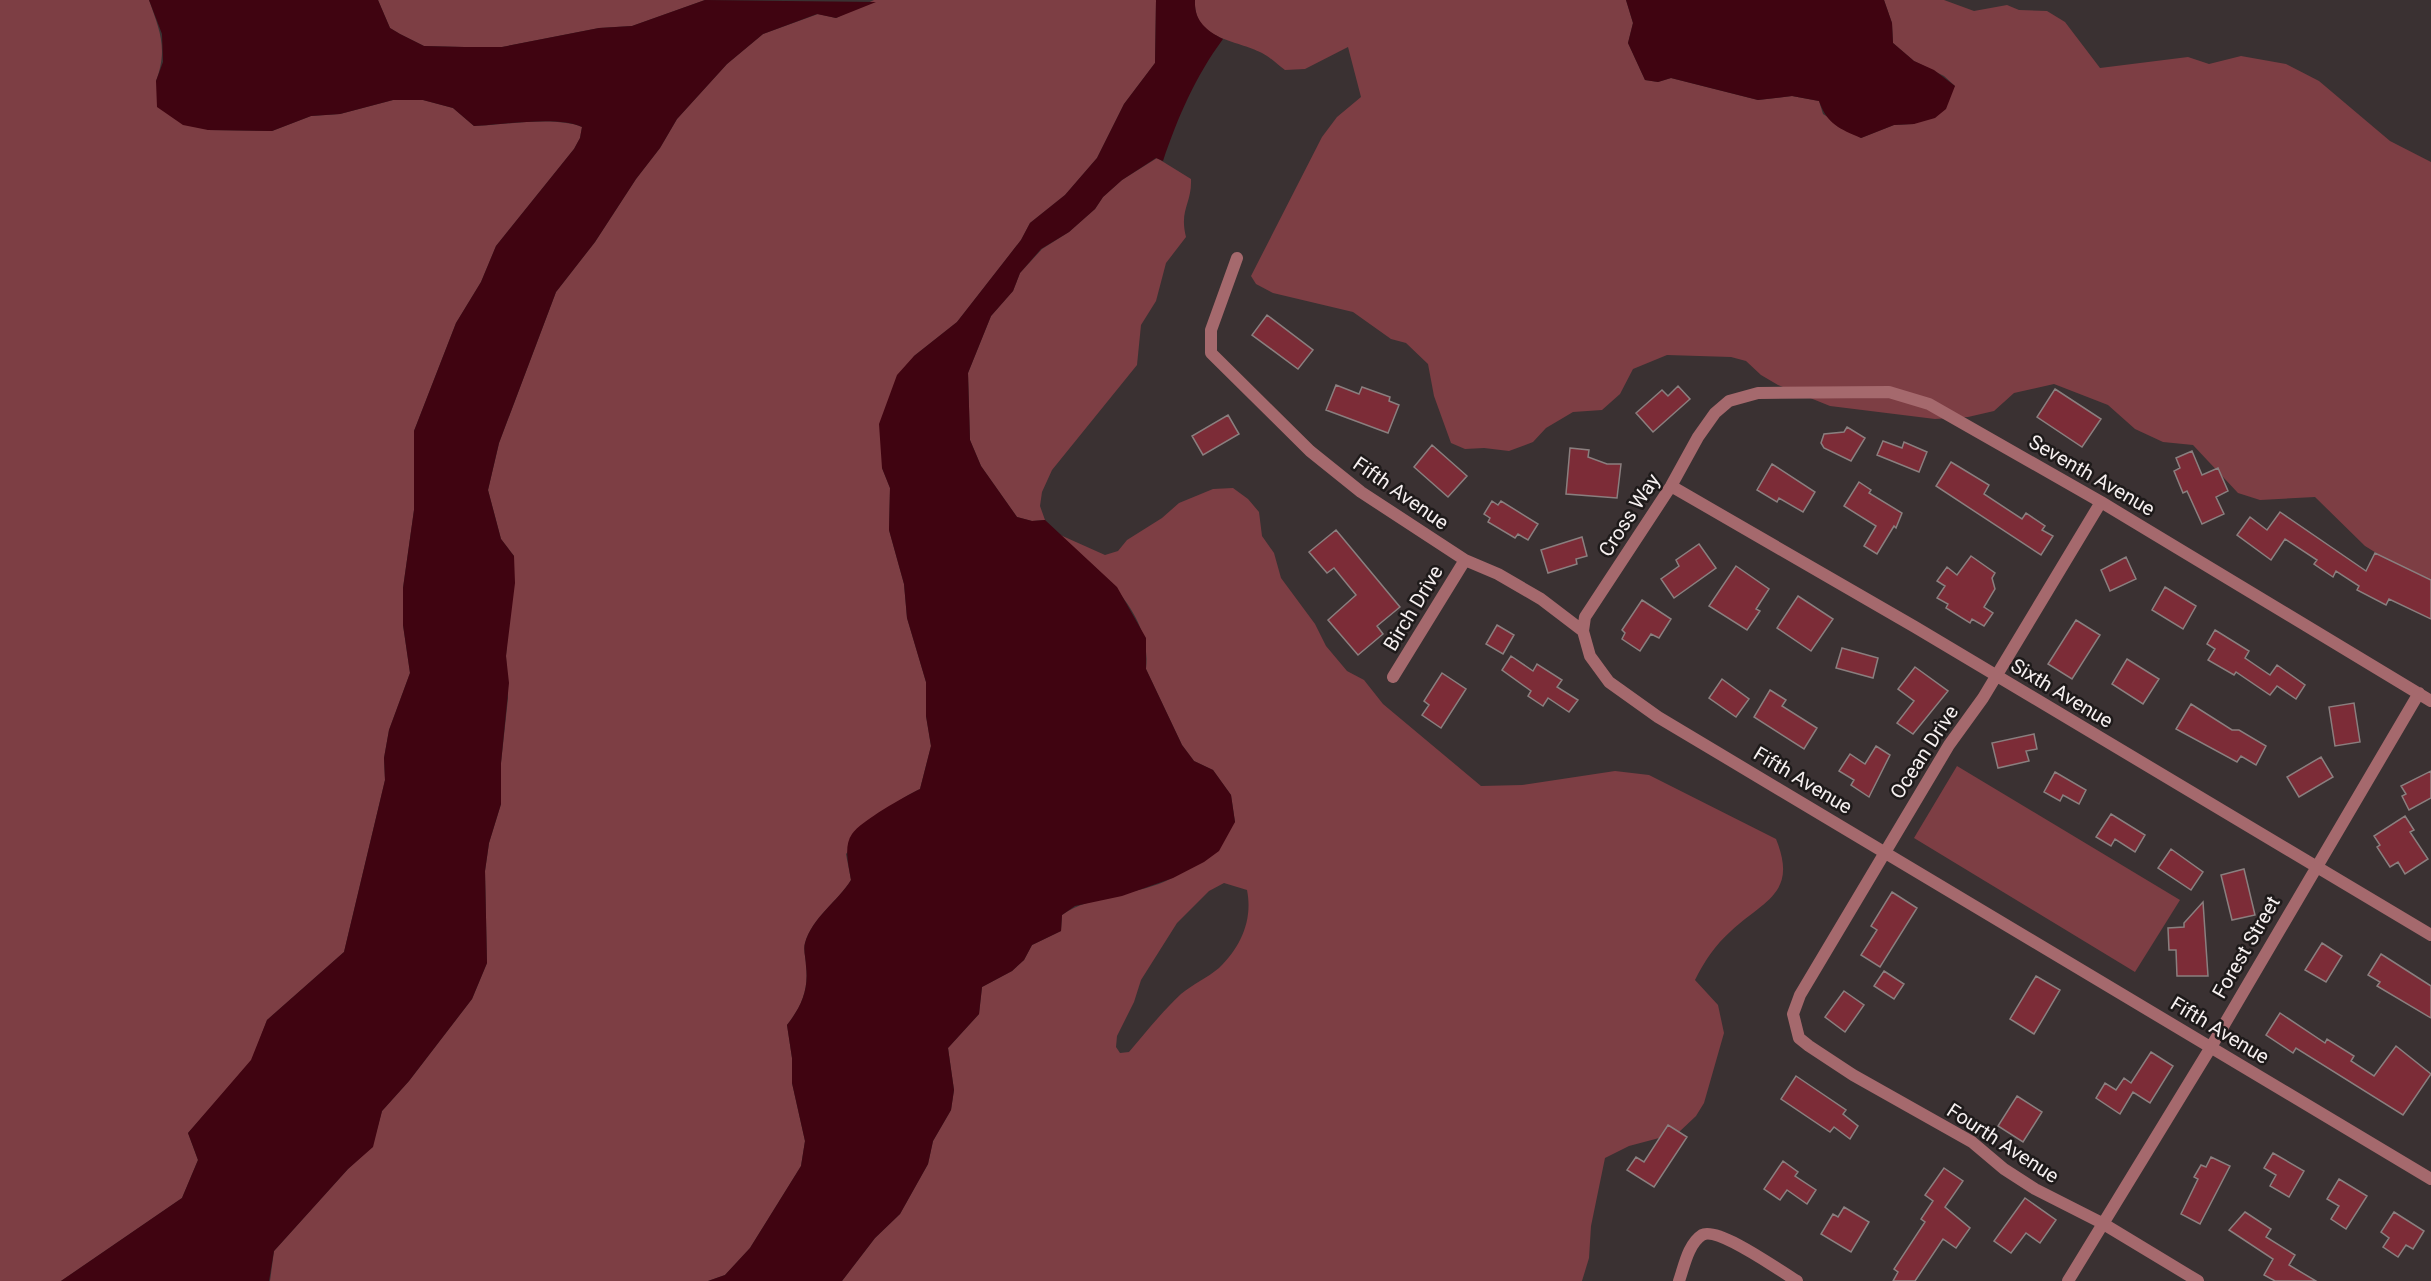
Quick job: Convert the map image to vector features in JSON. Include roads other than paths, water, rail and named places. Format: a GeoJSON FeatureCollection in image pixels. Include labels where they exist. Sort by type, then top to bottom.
{"type":"FeatureCollection","features":[{"type":"Feature","properties":{"kind":"street","name":"Fifth Avenue"},"geometry":{"type":"LineString","coordinates":[[1237,258],[1211,330],[1211,351],[1310,451],[1362,492],[1465,560],[1498,574],[1541,599],[1583,631],[1597,668],[1609,682],[1628,697],[2431,1179]]}},
{"type":"Feature","properties":{"kind":"street","name":"Seventh Avenue"},"geometry":{"type":"LineString","coordinates":[[1710,420],[1729,401],[1758,393],[1889,392],[1929,404],[2101,502],[2431,701]]}},
{"type":"Feature","properties":{"kind":"street","name":"Cross Way"},"geometry":{"type":"LineString","coordinates":[[1583,631],[1585,617],[1671,486],[1710,420]]}},
{"type":"Feature","properties":{"kind":"street","name":"Sixth Avenue"},"geometry":{"type":"LineString","coordinates":[[1671,486],[1996,676],[2314,868],[2431,935]]}},
{"type":"Feature","properties":{"kind":"street","name":"Ocean Drive"},"geometry":{"type":"LineString","coordinates":[[1796,1028],[1793,1014],[1800,994],[1949,745],[1996,676],[2101,502]]}},
{"type":"Feature","properties":{"kind":"street","name":"Birch Drive"},"geometry":{"type":"LineString","coordinates":[[1393,677],[1465,560]]}},
{"type":"Feature","properties":{"kind":"street","name":"Forest Street"},"geometry":{"type":"LineString","coordinates":[[2068,1281],[2211,1047],[2418,693]]}},
{"type":"Feature","properties":{"kind":"street","name":"Fourth Avenue"},"geometry":{"type":"LineString","coordinates":[[1796,1028],[1799,1038],[1822,1056],[1972,1142],[2004,1169],[2035,1189],[2102,1223],[2198,1281]]}},
{"type":"Feature","properties":{"kind":"street"},"geometry":{"type":"LineString","coordinates":[[1679,1281],[1691,1249],[1703,1234],[1709,1233],[1723,1237],[1797,1281]]}}]}
